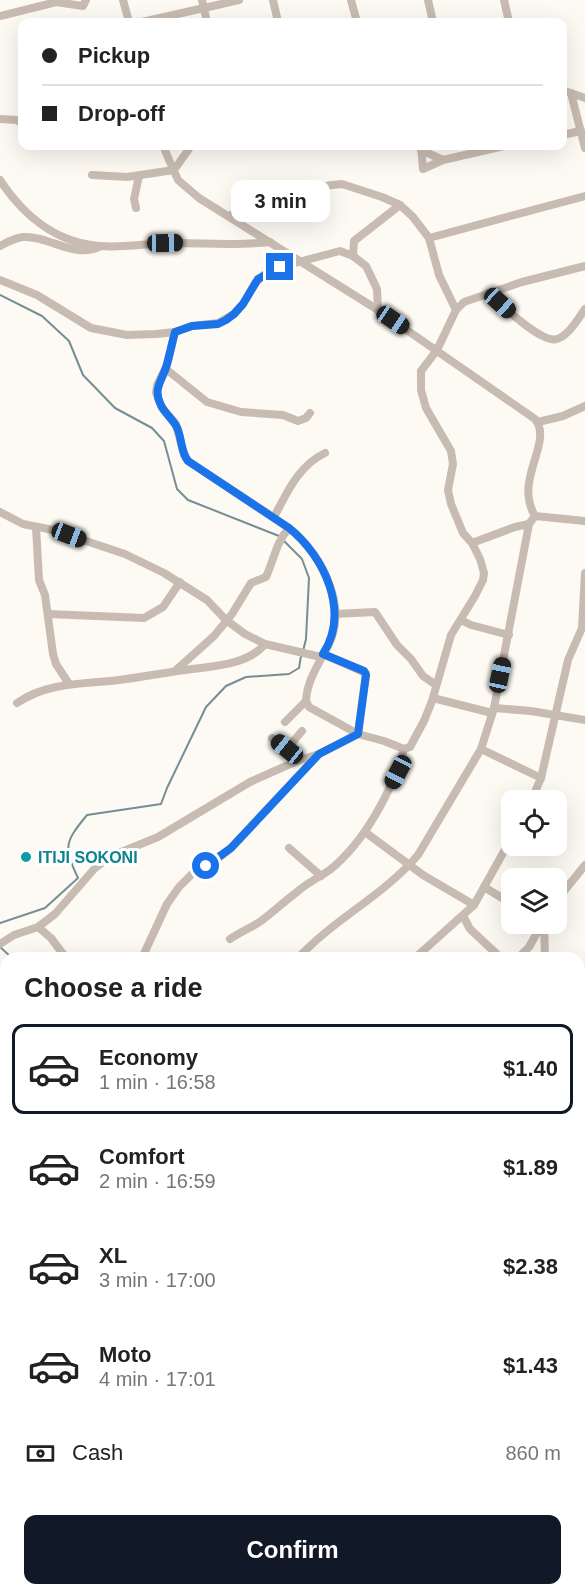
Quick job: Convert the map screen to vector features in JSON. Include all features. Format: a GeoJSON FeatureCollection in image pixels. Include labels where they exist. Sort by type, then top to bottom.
{"type":"FeatureCollection","features":[{"type":"Feature","properties":{"kind":"street"},"geometry":{"type":"LineString","coordinates":[[0,16],[56,2],[83,6],[86,0]]}},
{"type":"Feature","properties":{"kind":"street"},"geometry":{"type":"LineString","coordinates":[[123,0],[128,18]]}},
{"type":"Feature","properties":{"kind":"street"},"geometry":{"type":"LineString","coordinates":[[156,18],[203,4],[239,0]]}},
{"type":"Feature","properties":{"kind":"street"},"geometry":{"type":"LineString","coordinates":[[273,0],[277,18]]}},
{"type":"Feature","properties":{"kind":"street"},"geometry":{"type":"LineString","coordinates":[[351,0],[356,18]]}},
{"type":"Feature","properties":{"kind":"street"},"geometry":{"type":"LineString","coordinates":[[428,0],[432,18]]}},
{"type":"Feature","properties":{"kind":"street"},"geometry":{"type":"LineString","coordinates":[[504,0],[508,18]]}},
{"type":"Feature","properties":{"kind":"street"},"geometry":{"type":"LineString","coordinates":[[567,91],[585,98]]}},
{"type":"Feature","properties":{"kind":"street"},"geometry":{"type":"LineString","coordinates":[[567,91],[585,148]]}},
{"type":"Feature","properties":{"kind":"street"},"geometry":{"type":"LineString","coordinates":[[0,119],[18,121]]}},
{"type":"Feature","properties":{"kind":"street"},"geometry":{"type":"LineString","coordinates":[[567,134],[581,131]]}},
{"type":"Feature","properties":{"kind":"street"},"geometry":{"type":"LineString","coordinates":[[165,150],[178,180],[185,188],[378,310],[538,422],[540,439],[527,490],[529,503],[536,516]]}},
{"type":"Feature","properties":{"kind":"street"},"geometry":{"type":"LineString","coordinates":[[92,175],[139,176],[174,170],[188,150]]}},
{"type":"Feature","properties":{"kind":"street"},"geometry":{"type":"LineString","coordinates":[[421,150],[423,170],[442,160],[487,150]]}},
{"type":"Feature","properties":{"kind":"street"},"geometry":{"type":"LineString","coordinates":[[424,150],[442,160]]}},
{"type":"Feature","properties":{"kind":"street"},"geometry":{"type":"LineString","coordinates":[[136,208],[134,198],[139,176]]}},
{"type":"Feature","properties":{"kind":"street"},"geometry":{"type":"LineString","coordinates":[[0,180],[20,207],[48,230],[70,239],[100,246]]}},
{"type":"Feature","properties":{"kind":"street"},"geometry":{"type":"LineString","coordinates":[[229,216],[266,200],[342,184],[400,205],[413,217],[429,238],[439,275],[456,310]]}},
{"type":"Feature","properties":{"kind":"street"},"geometry":{"type":"LineString","coordinates":[[429,238],[585,196]]}},
{"type":"Feature","properties":{"kind":"street"},"geometry":{"type":"LineString","coordinates":[[353,256],[354,241],[400,205]]}},
{"type":"Feature","properties":{"kind":"street"},"geometry":{"type":"LineString","coordinates":[[0,246],[10,240],[26,237],[85,251],[100,246],[156,243],[232,245],[270,242]]}},
{"type":"Feature","properties":{"kind":"street"},"geometry":{"type":"LineString","coordinates":[[0,280],[45,299],[90,328],[128,335],[175,332],[192,326],[218,324],[226,320],[243,304],[255,283],[265,274],[339,251],[353,256],[366,266],[377,289],[378,310]]}},
{"type":"Feature","properties":{"kind":"street"},"geometry":{"type":"LineString","coordinates":[[175,332],[166,369],[156,393],[162,408],[176,424],[184,455],[188,461],[205,473],[274,517],[284,533],[302,539],[318,560],[330,587],[335,614],[330,644],[322,656],[307,692],[306,701],[309,707],[358,734],[404,749],[410,747],[424,721],[451,635],[484,577],[480,559],[472,543],[463,533],[449,495],[453,464],[451,451],[426,408],[421,390],[422,371],[437,350],[456,310],[464,302],[548,274],[585,266]]}},
{"type":"Feature","properties":{"kind":"street"},"geometry":{"type":"LineString","coordinates":[[488,293],[548,340],[556,340],[566,334],[585,309]]}},
{"type":"Feature","properties":{"kind":"street"},"geometry":{"type":"LineString","coordinates":[[166,369],[192,388],[202,399],[226,408],[241,412],[283,415],[298,421],[306,418],[310,413]]}},
{"type":"Feature","properties":{"kind":"street"},"geometry":{"type":"LineString","coordinates":[[538,422],[563,416],[585,406]]}},
{"type":"Feature","properties":{"kind":"street"},"geometry":{"type":"LineString","coordinates":[[274,517],[294,480],[312,461],[325,453]]}},
{"type":"Feature","properties":{"kind":"street"},"geometry":{"type":"LineString","coordinates":[[0,512],[23,524],[53,530],[111,548],[180,582],[207,600],[226,620],[244,634],[265,644],[322,656],[366,673],[358,734]]}},
{"type":"Feature","properties":{"kind":"street"},"geometry":{"type":"LineString","coordinates":[[536,516],[585,521]]}},
{"type":"Feature","properties":{"kind":"street"},"geometry":{"type":"LineString","coordinates":[[304,952],[328,928],[388,885],[410,864],[482,749],[493,711],[509,635],[529,524],[536,516]]}},
{"type":"Feature","properties":{"kind":"street"},"geometry":{"type":"LineString","coordinates":[[472,543],[529,524]]}},
{"type":"Feature","properties":{"kind":"street"},"geometry":{"type":"LineString","coordinates":[[36,527],[39,580],[45,595],[53,654],[56,664],[69,684]]}},
{"type":"Feature","properties":{"kind":"street"},"geometry":{"type":"LineString","coordinates":[[174,671],[203,647],[239,604],[251,583],[266,576],[284,533]]}},
{"type":"Feature","properties":{"kind":"street"},"geometry":{"type":"LineString","coordinates":[[536,790],[541,778],[568,660],[583,632],[585,573]]}},
{"type":"Feature","properties":{"kind":"street"},"geometry":{"type":"LineString","coordinates":[[48,614],[144,618],[163,607],[180,582]]}},
{"type":"Feature","properties":{"kind":"street"},"geometry":{"type":"LineString","coordinates":[[335,614],[375,612],[397,645],[423,676],[436,685]]}},
{"type":"Feature","properties":{"kind":"street"},"geometry":{"type":"LineString","coordinates":[[460,620],[509,635]]}},
{"type":"Feature","properties":{"kind":"street"},"geometry":{"type":"LineString","coordinates":[[17,703],[34,693],[69,684],[116,680],[229,663],[255,654],[265,644]]}},
{"type":"Feature","properties":{"kind":"street"},"geometry":{"type":"LineString","coordinates":[[433,698],[493,711],[521,710],[585,720],[585,710]]}},
{"type":"Feature","properties":{"kind":"street"},"geometry":{"type":"LineString","coordinates":[[285,722],[306,701]]}},
{"type":"Feature","properties":{"kind":"street"},"geometry":{"type":"LineString","coordinates":[[287,749],[302,731]]}},
{"type":"Feature","properties":{"kind":"street"},"geometry":{"type":"LineString","coordinates":[[2,942],[14,935],[38,927],[61,909],[103,861],[158,837],[237,789],[297,761],[319,754],[358,734]]}},
{"type":"Feature","properties":{"kind":"street"},"geometry":{"type":"LineString","coordinates":[[272,738],[287,749],[297,761]]}},
{"type":"Feature","properties":{"kind":"street"},"geometry":{"type":"LineString","coordinates":[[230,939],[259,922],[305,885],[321,876],[351,849],[365,832],[398,772],[404,749]]}},
{"type":"Feature","properties":{"kind":"street"},"geometry":{"type":"LineString","coordinates":[[482,749],[541,778]]}},
{"type":"Feature","properties":{"kind":"street"},"geometry":{"type":"LineString","coordinates":[[145,952],[167,904],[179,887],[194,873],[214,862],[231,848],[319,754]]}},
{"type":"Feature","properties":{"kind":"street"},"geometry":{"type":"LineString","coordinates":[[365,832],[437,884],[474,905]]}},
{"type":"Feature","properties":{"kind":"street"},"geometry":{"type":"LineString","coordinates":[[289,848],[321,876]]}},
{"type":"Feature","properties":{"kind":"street"},"geometry":{"type":"LineString","coordinates":[[421,952],[474,905],[501,856]]}},
{"type":"Feature","properties":{"kind":"street"},"geometry":{"type":"LineString","coordinates":[[567,887],[585,865]]}},
{"type":"Feature","properties":{"kind":"street"},"geometry":{"type":"LineString","coordinates":[[484,887],[501,897]]}},
{"type":"Feature","properties":{"kind":"street"},"geometry":{"type":"LineString","coordinates":[[463,916],[470,929],[495,952]]}},
{"type":"Feature","properties":{"kind":"street"},"geometry":{"type":"LineString","coordinates":[[38,927],[51,938],[62,952]]}},
{"type":"Feature","properties":{"kind":"street"},"geometry":{"type":"LineString","coordinates":[[524,952],[537,934]]}},
{"type":"Feature","properties":{"kind":"street"},"geometry":{"type":"LineString","coordinates":[[544,934],[545,952]]}},
{"type":"Feature","properties":{"kind":"waterway"},"geometry":{"type":"LineString","coordinates":[[0,295],[42,316],[69,341],[83,375],[115,408],[152,428],[164,441],[177,489],[188,500],[279,536]]}},
{"type":"Feature","properties":{"kind":"waterway"},"geometry":{"type":"LineString","coordinates":[[283,540],[302,559],[309,578],[306,639],[303,651]]}},
{"type":"Feature","properties":{"kind":"waterway"},"geometry":{"type":"LineString","coordinates":[[0,923],[45,908],[78,878],[68,851],[74,832],[87,815],[161,804],[206,707],[226,686],[246,677],[289,674],[299,668],[301,656]]}},
{"type":"Feature","properties":{"kind":"waterway"},"geometry":{"type":"LineString","coordinates":[[0,947],[5,952]]}},
{"type":"Feature","properties":{"kind":"place","name":"ITIJI SOKONI"},"geometry":{"type":"Point","coordinates":[26,857]}},
{"type":"Feature","properties":{"kind":"route"},"geometry":{"type":"LineString","coordinates":[[206,866],[224,855],[319,754],[358,734],[366,675],[364,671],[323,654],[330,644],[335,614],[330,587],[318,560],[302,539],[289,528],[188,461],[184,455],[176,424],[162,408],[156,393],[167,365],[175,332],[192,326],[218,324],[226,320],[243,304],[258,279],[280,267]]}}]}
